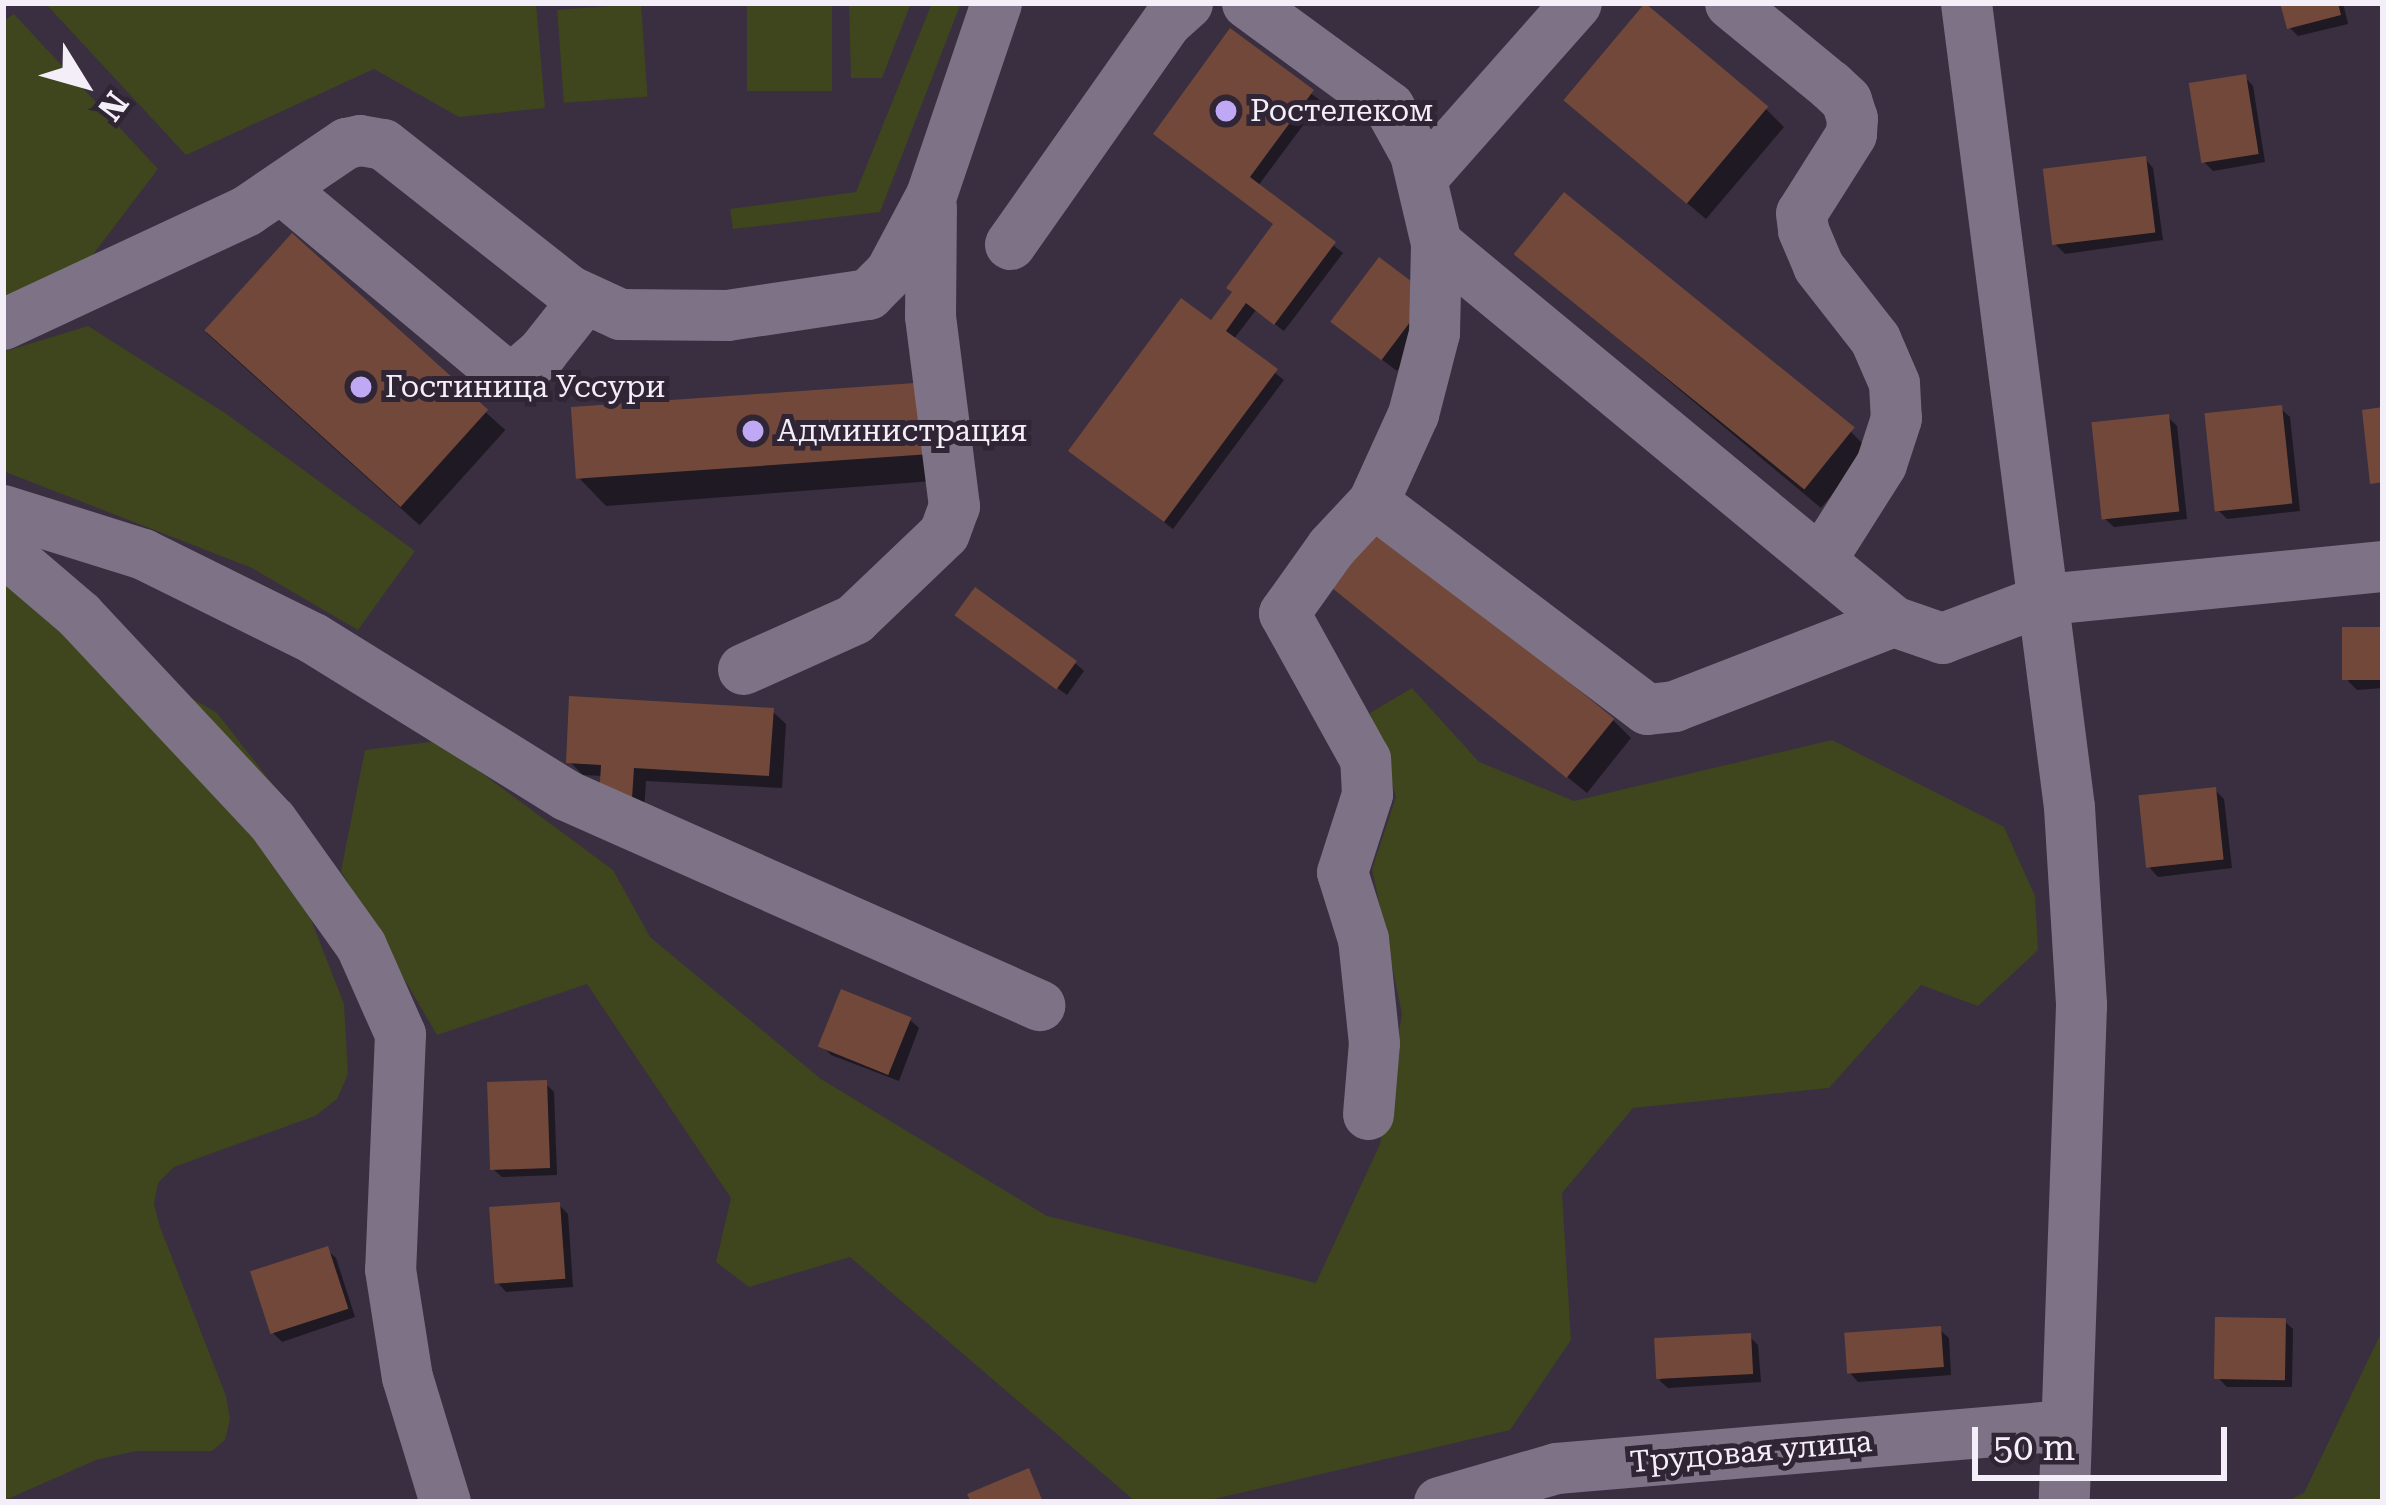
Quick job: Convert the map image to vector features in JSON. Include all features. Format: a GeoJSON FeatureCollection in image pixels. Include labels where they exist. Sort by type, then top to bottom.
{"type":"FeatureCollection","features":[{"type":"Feature","properties":{"kind":"street"},"geometry":{"type":"LineString","coordinates":[[3,324],[283,190],[346,143],[373,140],[583,300],[620,314],[665,318],[868,294],[890,272],[931,195],[996,3]]}},
{"type":"Feature","properties":{"kind":"street"},"geometry":{"type":"LineString","coordinates":[[1010,244],[1167,21],[1187,3]]}},
{"type":"Feature","properties":{"kind":"street"},"geometry":{"type":"LineString","coordinates":[[1247,3],[1389,106],[1421,177],[1436,243],[1434,333],[1413,414],[1373,502],[1331,547],[1284,614],[1365,759],[1367,794],[1342,872],[1363,938],[1375,1042],[1368,1114]]}},
{"type":"Feature","properties":{"kind":"street"},"geometry":{"type":"LineString","coordinates":[[1421,177],[1576,3]]}},
{"type":"Feature","properties":{"kind":"street"},"geometry":{"type":"LineString","coordinates":[[1730,3],[1846,100],[1852,118],[1851,134],[1801,213],[1803,230],[1818,266],[1875,339],[1894,383],[1896,418],[1881,464],[1821,559]]}},
{"type":"Feature","properties":{"kind":"street"},"geometry":{"type":"LineString","coordinates":[[1966,3],[2046,599],[2069,807],[2081,1005],[2064,1502]]}},
{"type":"Feature","properties":{"kind":"street"},"geometry":{"type":"LineString","coordinates":[[283,190],[503,373],[518,373],[542,352],[583,300]]}},
{"type":"Feature","properties":{"kind":"street"},"geometry":{"type":"LineString","coordinates":[[743,669],[854,619],[944,533],[953,506],[930,316],[931,195]]}},
{"type":"Feature","properties":{"kind":"street"},"geometry":{"type":"LineString","coordinates":[[1436,243],[1893,621],[1942,638],[2046,599],[2383,566]]}},
{"type":"Feature","properties":{"kind":"street"},"geometry":{"type":"LineString","coordinates":[[1373,502],[1647,710],[1674,706],[1893,621]]}},
{"type":"Feature","properties":{"kind":"street"},"geometry":{"type":"LineString","coordinates":[[3,510],[143,554],[181,572],[314,638],[566,795],[1039,1005]]}},
{"type":"Feature","properties":{"kind":"street"},"geometry":{"type":"LineString","coordinates":[[3,550],[79,615],[272,821],[361,946],[400,1034],[390,1269],[407,1377],[445,1502]]}},
{"type":"Feature","properties":{"kind":"street","name":"Трудовая улица"},"geometry":{"type":"LineString","coordinates":[[1439,1502],[1556,1468],[2066,1425]]}},
{"type":"Feature","properties":{"kind":"green space"},"geometry":{"type":"Polygon","coordinates":[[[45,3],[536,3],[545,108],[459,117],[374,69],[186,155],[45,3]]]}},
{"type":"Feature","properties":{"kind":"green space"},"geometry":{"type":"Polygon","coordinates":[[[747,3],[832,3],[832,91],[747,91],[747,3]]]}},
{"type":"Feature","properties":{"kind":"green space"},"geometry":{"type":"Polygon","coordinates":[[[849,3],[911,3],[882,78],[851,78],[849,3]]]}},
{"type":"Feature","properties":{"kind":"green space"},"geometry":{"type":"Polygon","coordinates":[[[932,3],[961,3],[880,212],[733,229],[730,209],[856,192],[932,3]]]}},
{"type":"Feature","properties":{"kind":"green space"},"geometry":{"type":"Polygon","coordinates":[[[641,4],[647,97],[564,103],[557,10],[641,4]]]}},
{"type":"Feature","properties":{"kind":"green space"},"geometry":{"type":"Polygon","coordinates":[[[14,14],[158,169],[72,282],[3,310],[3,21],[14,14]]]}},
{"type":"Feature","properties":{"kind":"green space"},"geometry":{"type":"Polygon","coordinates":[[[88,326],[225,413],[415,551],[358,630],[252,568],[3,471],[3,352],[88,326]]]}},
{"type":"Feature","properties":{"kind":"green space"},"geometry":{"type":"Polygon","coordinates":[[[3,539],[154,676],[217,713],[288,804],[295,879],[344,1004],[348,1074],[337,1099],[315,1116],[174,1167],[158,1183],[154,1204],[160,1227],[226,1396],[230,1419],[225,1440],[212,1451],[136,1451],[96,1460],[3,1501],[3,539]]]}},
{"type":"Feature","properties":{"kind":"green space"},"geometry":{"type":"Polygon","coordinates":[[[1412,688],[1479,762],[1574,801],[1832,740],[2004,827],[2035,896],[2038,950],[1978,1006],[1921,985],[1829,1088],[1633,1108],[1562,1193],[1571,1340],[1510,1430],[1201,1502],[1136,1502],[850,1257],[749,1287],[716,1262],[731,1198],[587,984],[437,1035],[341,871],[365,750],[438,741],[613,870],[650,937],[821,1079],[1047,1216],[1316,1283],[1380,1144],[1402,1014],[1372,869],[1396,797],[1370,713],[1412,688]]]}},
{"type":"Feature","properties":{"kind":"green space"},"geometry":{"type":"Polygon","coordinates":[[[2383,1329],[2383,1502],[2286,1502],[2304,1493],[2383,1329]]]}},
{"type":"Feature","properties":{"kind":"building"},"geometry":{"type":"Polygon","coordinates":[[[1645,3],[1768,106],[1687,204],[1563,100],[1645,3]]]}},
{"type":"Feature","properties":{"kind":"building"},"geometry":{"type":"Polygon","coordinates":[[[2280,3],[2338,3],[2341,15],[2287,29],[2280,3]]]}},
{"type":"Feature","properties":{"kind":"building"},"geometry":{"type":"Polygon","coordinates":[[[1230,28],[1314,90],[1250,177],[1336,242],[1274,325],[1246,303],[1226,331],[1278,369],[1164,522],[1068,451],[1181,298],[1211,320],[1232,292],[1226,288],[1273,224],[1153,134],[1230,28]]]}},
{"type":"Feature","properties":{"kind":"building"},"geometry":{"type":"Polygon","coordinates":[[[2246,74],[2259,154],[2201,163],[2189,83],[2246,74]]]}},
{"type":"Feature","properties":{"kind":"building"},"geometry":{"type":"Polygon","coordinates":[[[2146,156],[2155,232],[2052,245],[2043,169],[2146,156]]]}},
{"type":"Feature","properties":{"kind":"building"},"geometry":{"type":"Polygon","coordinates":[[[1564,192],[1855,427],[1804,490],[1514,254],[1564,192]]]}},
{"type":"Feature","properties":{"kind":"building"},"geometry":{"type":"Polygon","coordinates":[[[292,233],[488,410],[401,507],[204,330],[292,233]]]}},
{"type":"Feature","properties":{"kind":"building"},"geometry":{"type":"Polygon","coordinates":[[[1379,257],[1430,296],[1381,360],[1330,322],[1379,257]]]}},
{"type":"Feature","properties":{"kind":"building","name":"Администрация"},"geometry":{"type":"Polygon","coordinates":[[[929,382],[934,454],[576,479],[571,407],[929,382]]]}},
{"type":"Feature","properties":{"kind":"building"},"geometry":{"type":"Polygon","coordinates":[[[2282,405],[2292,503],[2215,512],[2204,413],[2282,405]]]}},
{"type":"Feature","properties":{"kind":"building"},"geometry":{"type":"Polygon","coordinates":[[[2383,407],[2383,482],[2370,484],[2362,410],[2383,407]]]}},
{"type":"Feature","properties":{"kind":"building"},"geometry":{"type":"Polygon","coordinates":[[[2169,414],[2179,511],[2102,520],[2091,422],[2169,414]]]}},
{"type":"Feature","properties":{"kind":"building"},"geometry":{"type":"Polygon","coordinates":[[[1375,525],[1614,719],[1567,778],[1327,584],[1375,525]]]}},
{"type":"Feature","properties":{"kind":"building"},"geometry":{"type":"Polygon","coordinates":[[[975,587],[1077,661],[1056,689],[954,615],[975,587]]]}},
{"type":"Feature","properties":{"kind":"building"},"geometry":{"type":"Polygon","coordinates":[[[2342,627],[2383,627],[2383,680],[2342,680],[2342,627]]]}},
{"type":"Feature","properties":{"kind":"building"},"geometry":{"type":"Polygon","coordinates":[[[569,696],[774,708],[769,776],[634,768],[632,799],[599,798],[601,765],[566,763],[569,696]]]}},
{"type":"Feature","properties":{"kind":"building"},"geometry":{"type":"Polygon","coordinates":[[[2216,787],[2224,860],[2146,868],[2138,795],[2216,787]]]}},
{"type":"Feature","properties":{"kind":"building"},"geometry":{"type":"Polygon","coordinates":[[[841,989],[911,1017],[888,1075],[818,1046],[841,989]]]}},
{"type":"Feature","properties":{"kind":"building"},"geometry":{"type":"Polygon","coordinates":[[[547,1080],[550,1168],[490,1170],[487,1082],[547,1080]]]}},
{"type":"Feature","properties":{"kind":"building"},"geometry":{"type":"Polygon","coordinates":[[[560,1202],[565,1279],[495,1284],[489,1207],[560,1202]]]}},
{"type":"Feature","properties":{"kind":"building"},"geometry":{"type":"Polygon","coordinates":[[[328,1246],[348,1309],[270,1334],[250,1271],[328,1246]]]}},
{"type":"Feature","properties":{"kind":"building"},"geometry":{"type":"Polygon","coordinates":[[[2215,1317],[2286,1318],[2285,1380],[2214,1379],[2215,1317]]]}},
{"type":"Feature","properties":{"kind":"building"},"geometry":{"type":"Polygon","coordinates":[[[1941,1326],[1944,1367],[1847,1374],[1844,1333],[1941,1326]]]}},
{"type":"Feature","properties":{"kind":"building"},"geometry":{"type":"Polygon","coordinates":[[[1751,1333],[1753,1374],[1656,1379],[1654,1338],[1751,1333]]]}},
{"type":"Feature","properties":{"kind":"building"},"geometry":{"type":"Polygon","coordinates":[[[1029,1468],[1043,1502],[971,1502],[967,1494],[1029,1468]]]}},
{"type":"Feature","properties":{"kind":"place","name":"Ростелеком"},"geometry":{"type":"Point","coordinates":[1226,111]}},
{"type":"Feature","properties":{"kind":"place","name":"Гостиница Уссури"},"geometry":{"type":"Point","coordinates":[361,387]}},
{"type":"Feature","properties":{"kind":"place","name":"Администрация"},"geometry":{"type":"Point","coordinates":[753,431]}}]}
